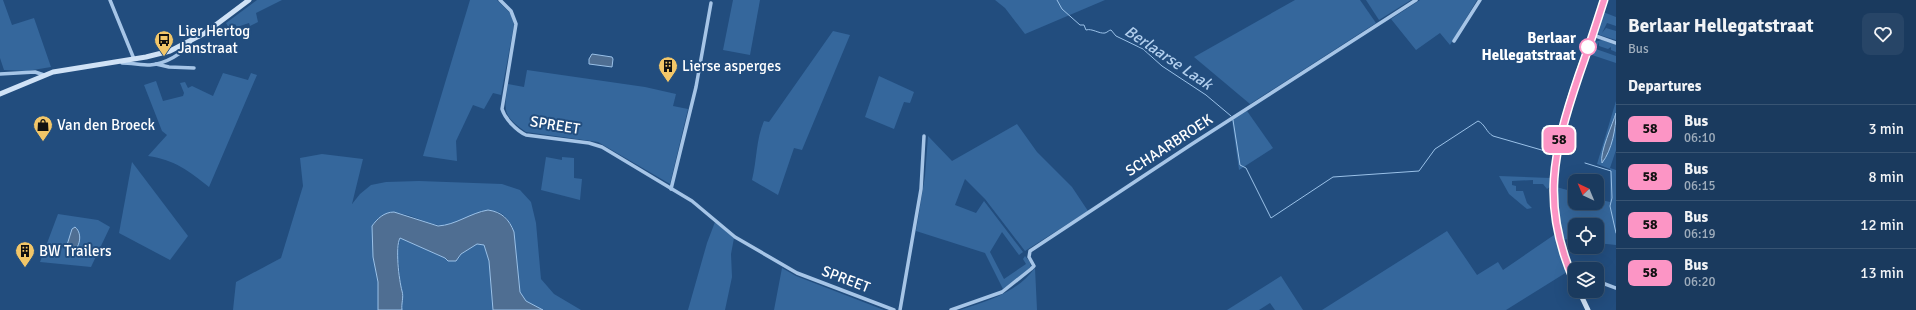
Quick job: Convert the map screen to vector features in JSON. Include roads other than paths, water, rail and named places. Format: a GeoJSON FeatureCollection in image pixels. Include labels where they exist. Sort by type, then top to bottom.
{"type":"FeatureCollection","features":[{"type":"Feature","properties":{"kind":"street"},"geometry":{"type":"LineString","coordinates":[[110,0],[134,59]]}},
{"type":"Feature","properties":{"kind":"street"},"geometry":{"type":"LineString","coordinates":[[0,94],[44,75],[62,70],[160,54],[190,41],[212,28],[249,0]]}},
{"type":"Feature","properties":{"kind":"street","name":"SPREET"},"geometry":{"type":"LineString","coordinates":[[500,0],[511,11],[516,24],[502,106],[505,115],[518,130],[526,135],[589,143],[602,147],[698,205],[735,236],[797,272],[894,310]]}},
{"type":"Feature","properties":{"kind":"street","name":"SCHAARBROEK"},"geometry":{"type":"LineString","coordinates":[[951,310],[1006,290],[1034,266],[1029,257],[1030,251],[1192,144],[1416,0]]}},
{"type":"Feature","properties":{"kind":"street"},"geometry":{"type":"LineString","coordinates":[[1454,41],[1480,0]]}},
{"type":"Feature","properties":{"kind":"street"},"geometry":{"type":"LineString","coordinates":[[1568,265],[1557,230],[1553,202],[1553,176],[1556,152],[1562,126],[1604,0]]}},
{"type":"Feature","properties":{"kind":"street"},"geometry":{"type":"LineString","coordinates":[[670,188],[696,88],[711,3]]}},
{"type":"Feature","properties":{"kind":"street"},"geometry":{"type":"LineString","coordinates":[[1593,35],[1616,43]]}},
{"type":"Feature","properties":{"kind":"street"},"geometry":{"type":"LineString","coordinates":[[156,64],[172,58],[181,52],[190,41]]}},
{"type":"Feature","properties":{"kind":"street"},"geometry":{"type":"LineString","coordinates":[[116,62],[194,68]]}},
{"type":"Feature","properties":{"kind":"street"},"geometry":{"type":"LineString","coordinates":[[0,74],[35,72],[44,75]]}},
{"type":"Feature","properties":{"kind":"street"},"geometry":{"type":"LineString","coordinates":[[900,310],[921,189],[924,136]]}},
{"type":"Feature","properties":{"kind":"street"},"geometry":{"type":"LineString","coordinates":[[1604,284],[1616,288]]}},
{"type":"Feature","properties":{"kind":"street"},"geometry":{"type":"LineString","coordinates":[[1582,298],[1588,310]]}},
{"type":"Feature","properties":{"kind":"waterway","name":"Berlaarse Laak"},"geometry":{"type":"LineString","coordinates":[[1057,0],[1062,9],[1080,25],[1084,25],[1086,30],[1103,33],[1111,30],[1116,36],[1143,49],[1162,66],[1206,95],[1231,116]]}},
{"type":"Feature","properties":{"kind":"waterway","name":"Berlaarse Laak"},"geometry":{"type":"LineString","coordinates":[[1233,120],[1240,165],[1246,168],[1271,218],[1333,177],[1419,171],[1435,149],[1478,121],[1493,136],[1552,153]]}},
{"type":"Feature","properties":{"kind":"waterway","name":"Berlaarse Laak"},"geometry":{"type":"LineString","coordinates":[[1585,163],[1611,171],[1612,198],[1610,206],[1616,233]]}},
{"type":"Feature","properties":{"kind":"place","name":"Berlaar Hellegatstraat"},"geometry":{"type":"Point","coordinates":[1588,47]}},
{"type":"Feature","properties":{"kind":"place","name":"Lier Hertog Janstraat"},"geometry":{"type":"Point","coordinates":[164,57]}},
{"type":"Feature","properties":{"kind":"place","name":"Lierse asperges"},"geometry":{"type":"Point","coordinates":[668,83]}},
{"type":"Feature","properties":{"kind":"place","name":"Van den Broeck"},"geometry":{"type":"Point","coordinates":[43,142]}},
{"type":"Feature","properties":{"kind":"place","name":"BW Trailers"},"geometry":{"type":"Point","coordinates":[25,268]}}]}
